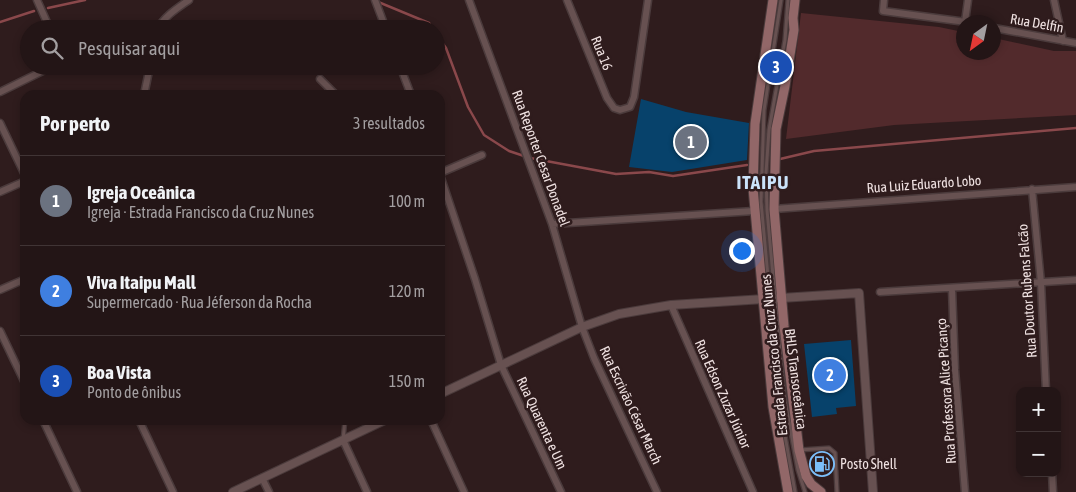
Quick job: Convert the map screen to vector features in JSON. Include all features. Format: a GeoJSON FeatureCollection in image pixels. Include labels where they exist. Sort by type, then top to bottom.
{"type":"FeatureCollection","features":[{"type":"Feature","properties":{"kind":"main road","name":"Estrada Francisco da Cruz Nunes"},"geometry":{"type":"LineString","coordinates":[[773,0],[756,124],[754,211],[772,298],[799,450],[806,476],[811,484],[821,492]]}},
{"type":"Feature","properties":{"kind":"main road","name":"Estrada Francisco da Cruz Nunes"},"geometry":{"type":"LineString","coordinates":[[788,492],[773,407],[772,298],[776,129],[785,86],[795,0]]}},
{"type":"Feature","properties":{"kind":"street"},"geometry":{"type":"LineString","coordinates":[[37,0],[46,20]]}},
{"type":"Feature","properties":{"kind":"street"},"geometry":{"type":"LineString","coordinates":[[167,20],[189,0]]}},
{"type":"Feature","properties":{"kind":"street","name":"Rua Reporter Cesar Donadel"},"geometry":{"type":"LineString","coordinates":[[469,0],[552,224],[582,327]]}},
{"type":"Feature","properties":{"kind":"street","name":"Rua 16"},"geometry":{"type":"LineString","coordinates":[[567,0],[607,98],[614,108],[620,110],[630,107],[634,97],[648,0]]}},
{"type":"Feature","properties":{"kind":"street"},"geometry":{"type":"LineString","coordinates":[[884,0],[883,11],[956,21]]}},
{"type":"Feature","properties":{"kind":"street"},"geometry":{"type":"LineString","coordinates":[[966,15],[968,0]]}},
{"type":"Feature","properties":{"kind":"street"},"geometry":{"type":"LineString","coordinates":[[1054,0],[1063,41]]}},
{"type":"Feature","properties":{"kind":"street"},"geometry":{"type":"LineString","coordinates":[[377,3],[383,20]]}},
{"type":"Feature","properties":{"kind":"street","name":"Rua Delfin"},"geometry":{"type":"LineString","coordinates":[[1001,29],[1076,43]]}},
{"type":"Feature","properties":{"kind":"street"},"geometry":{"type":"LineString","coordinates":[[0,92],[35,75]]}},
{"type":"Feature","properties":{"kind":"street"},"geometry":{"type":"LineString","coordinates":[[145,90],[148,75]]}},
{"type":"Feature","properties":{"kind":"street"},"geometry":{"type":"LineString","coordinates":[[403,75],[409,90]]}},
{"type":"Feature","properties":{"kind":"street"},"geometry":{"type":"LineString","coordinates":[[320,79],[331,90]]}},
{"type":"Feature","properties":{"kind":"street"},"geometry":{"type":"LineString","coordinates":[[0,123],[20,165]]}},
{"type":"Feature","properties":{"kind":"street"},"geometry":{"type":"LineString","coordinates":[[445,172],[482,155]]}},
{"type":"Feature","properties":{"kind":"street"},"geometry":{"type":"LineString","coordinates":[[0,192],[20,183]]}},
{"type":"Feature","properties":{"kind":"street","name":"Rua Luiz Eduardo Lobo"},"geometry":{"type":"LineString","coordinates":[[774,209],[1076,187]]}},
{"type":"Feature","properties":{"kind":"street","name":"Rua Quarenta e Um"},"geometry":{"type":"LineString","coordinates":[[445,189],[476,280],[501,365],[561,492]]}},
{"type":"Feature","properties":{"kind":"street","name":"Rua Doutor Rubens Falcão"},"geometry":{"type":"LineString","coordinates":[[1032,189],[1041,283],[1046,387]]}},
{"type":"Feature","properties":{"kind":"street"},"geometry":{"type":"LineString","coordinates":[[552,224],[754,211]]}},
{"type":"Feature","properties":{"kind":"street"},"geometry":{"type":"LineString","coordinates":[[880,292],[1076,280]]}},
{"type":"Feature","properties":{"kind":"street"},"geometry":{"type":"LineString","coordinates":[[0,290],[20,281]]}},
{"type":"Feature","properties":{"kind":"street","name":"Rua Professora Alice Picanço"},"geometry":{"type":"LineString","coordinates":[[952,288],[955,370],[965,492]]}},
{"type":"Feature","properties":{"kind":"street"},"geometry":{"type":"LineString","coordinates":[[445,392],[582,327],[619,314],[670,305],[859,293],[873,492]]}},
{"type":"Feature","properties":{"kind":"street","name":"Rua Edson Zuzar Júnior"},"geometry":{"type":"LineString","coordinates":[[670,305],[753,492]]}},
{"type":"Feature","properties":{"kind":"street","name":"Rua Escrivão César March"},"geometry":{"type":"LineString","coordinates":[[582,327],[594,358],[657,492]]}},
{"type":"Feature","properties":{"kind":"street"},"geometry":{"type":"LineString","coordinates":[[0,331],[20,373]]}},
{"type":"Feature","properties":{"kind":"street"},"geometry":{"type":"LineString","coordinates":[[45,425],[77,492]]}},
{"type":"Feature","properties":{"kind":"street"},"geometry":{"type":"LineString","coordinates":[[141,425],[173,492]]}},
{"type":"Feature","properties":{"kind":"street"},"geometry":{"type":"LineString","coordinates":[[233,492],[374,425]]}},
{"type":"Feature","properties":{"kind":"street"},"geometry":{"type":"LineString","coordinates":[[433,425],[464,492]]}},
{"type":"Feature","properties":{"kind":"street"},"geometry":{"type":"LineString","coordinates":[[343,440],[367,492]]}},
{"type":"Feature","properties":{"kind":"street"},"geometry":{"type":"LineString","coordinates":[[1052,477],[1053,492]]}},
{"type":"Feature","properties":{"kind":"street"},"geometry":{"type":"LineString","coordinates":[[262,478],[269,492]]}},
{"type":"Feature","properties":{"kind":"lane","name":"BHLS Transoceânica"},"geometry":{"type":"LineString","coordinates":[[781,0],[764,110],[761,202],[784,395],[798,470],[805,492]]}},
{"type":"Feature","properties":{"kind":"lane","name":"BHLS Transoceânica"},"geometry":{"type":"LineString","coordinates":[[788,0],[780,75],[771,113],[766,173],[772,298],[782,418],[795,492]]}},
{"type":"Feature","properties":{"kind":"lane"},"geometry":{"type":"LineString","coordinates":[[343,440],[344,425]]}},
{"type":"Feature","properties":{"kind":"lane"},"geometry":{"type":"LineString","coordinates":[[799,450],[828,448],[836,453],[837,492]]}},
{"type":"Feature","properties":{"kind":"shaded area"},"geometry":{"type":"Polygon","coordinates":[[[801,13],[939,27],[956,31],[956,60],[1001,60],[1001,40],[1054,51],[1076,51],[1076,115],[894,125],[786,139],[801,13]]]}},
{"type":"Feature","properties":{"kind":"building"},"geometry":{"type":"Polygon","coordinates":[[[641,99],[686,112],[749,123],[747,160],[672,172],[629,167],[641,99]]]}},
{"type":"Feature","properties":{"kind":"building"},"geometry":{"type":"Polygon","coordinates":[[[851,340],[856,406],[836,408],[837,414],[812,417],[804,344],[851,340]]]}},
{"type":"Feature","properties":{"kind":"waterway"},"geometry":{"type":"LineString","coordinates":[[48,8],[85,0]]}},
{"type":"Feature","properties":{"kind":"waterway"},"geometry":{"type":"LineString","coordinates":[[376,1],[422,20]]}},
{"type":"Feature","properties":{"kind":"waterway"},"geometry":{"type":"LineString","coordinates":[[0,22],[34,11]]}},
{"type":"Feature","properties":{"kind":"waterway"},"geometry":{"type":"LineString","coordinates":[[445,47],[468,107],[484,135],[509,151],[524,156]]}},
{"type":"Feature","properties":{"kind":"waterway"},"geometry":{"type":"LineString","coordinates":[[780,159],[814,151],[1076,128]]}},
{"type":"Feature","properties":{"kind":"waterway"},"geometry":{"type":"LineString","coordinates":[[530,158],[616,174],[649,172],[673,176],[747,165]]}},
{"type":"Feature","properties":{"kind":"place","name":"Boa Vista"},"geometry":{"type":"Point","coordinates":[776,67]}},
{"type":"Feature","properties":{"kind":"place","name":"Igreja Oceânica"},"geometry":{"type":"Point","coordinates":[691,142]}},
{"type":"Feature","properties":{"kind":"place","name":"Viva Itaipu Mall"},"geometry":{"type":"Point","coordinates":[830,375]}},
{"type":"Feature","properties":{"kind":"place","name":"Posto Shell"},"geometry":{"type":"Point","coordinates":[822,464]}},
{"type":"Feature","properties":{"kind":"district","name":"ITAIPU"},"geometry":{"type":"Point","coordinates":[763,182]}}]}
